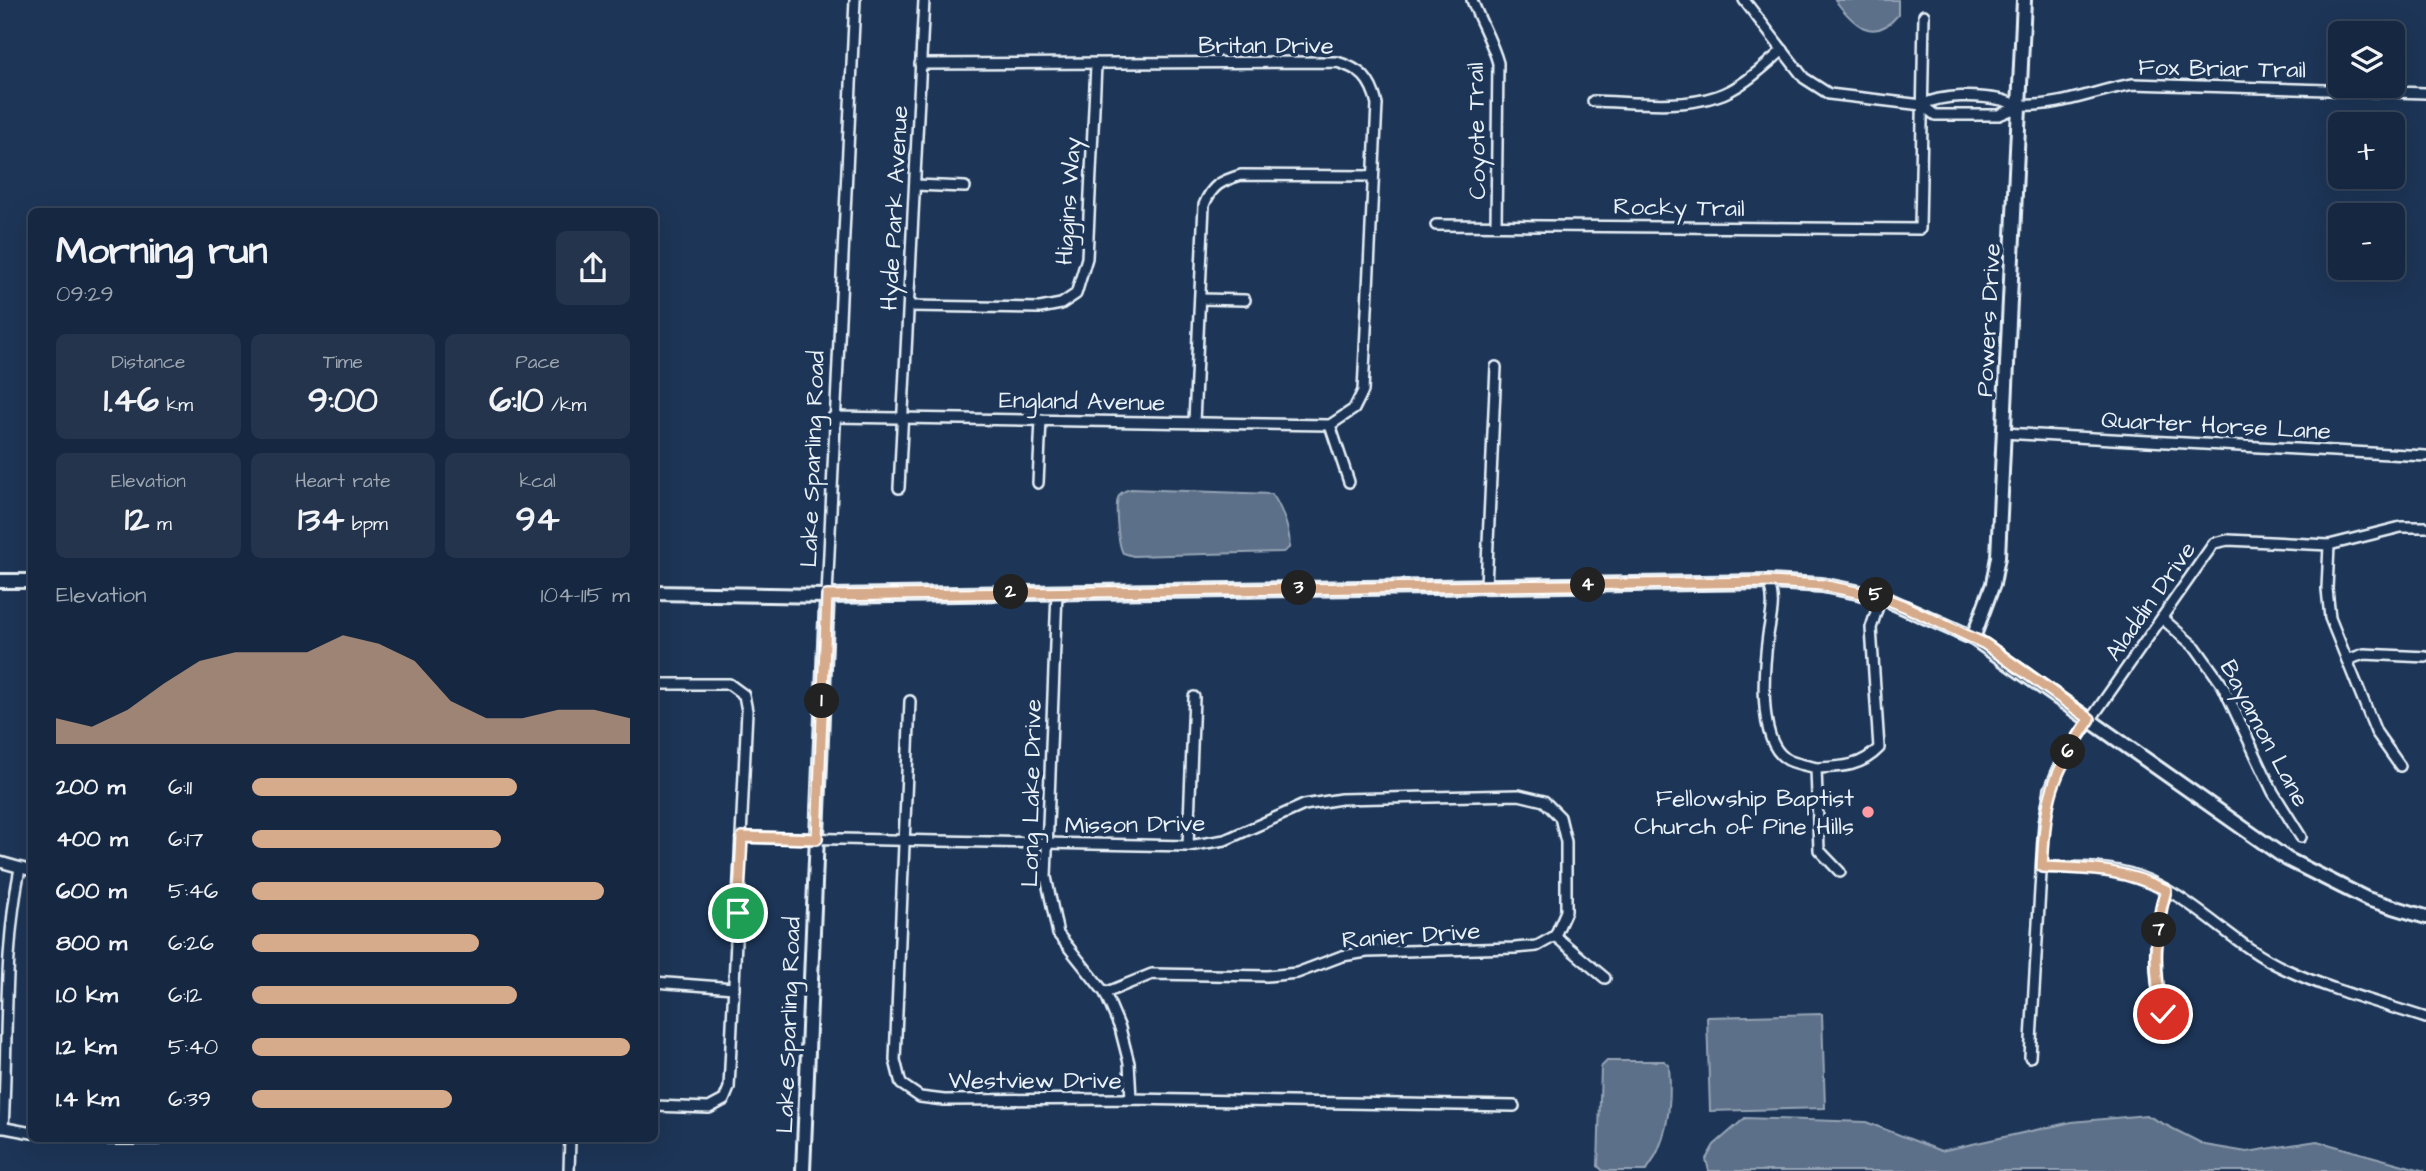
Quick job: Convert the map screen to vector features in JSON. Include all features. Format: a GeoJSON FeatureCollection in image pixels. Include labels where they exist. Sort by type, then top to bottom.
{"type":"FeatureCollection","features":[{"type":"Feature","properties":{"kind":"street","name":"Lake Sparling Road"},"geometry":{"type":"LineString","coordinates":[[803,1171],[834,417],[855,0]]}},
{"type":"Feature","properties":{"kind":"street","name":"Hyde Park Avenue"},"geometry":{"type":"LineString","coordinates":[[899,488],[924,0]]}},
{"type":"Feature","properties":{"kind":"street","name":"Coyote Trail"},"geometry":{"type":"LineString","coordinates":[[1472,0],[1481,23],[1492,40],[1498,63],[1496,225]]}},
{"type":"Feature","properties":{"kind":"street","name":"Fox Briar Trail"},"geometry":{"type":"LineString","coordinates":[[1744,0],[1804,78],[1829,94],[1922,105],[1935,115],[1998,115],[2020,106],[2052,104],[2099,90],[2133,84],[2426,93]]}},
{"type":"Feature","properties":{"kind":"street","name":"Powers Drive"},"geometry":{"type":"LineString","coordinates":[[1973,638],[1993,584],[1998,557],[2024,0]]}},
{"type":"Feature","properties":{"kind":"street"},"geometry":{"type":"LineString","coordinates":[[1922,105],[1924,15]]}},
{"type":"Feature","properties":{"kind":"street"},"geometry":{"type":"LineString","coordinates":[[1593,101],[1682,103],[1717,96],[1746,81],[1783,50]]}},
{"type":"Feature","properties":{"kind":"street","name":"Britan Drive"},"geometry":{"type":"LineString","coordinates":[[920,64],[1337,62],[1356,68],[1372,83],[1377,104],[1363,391],[1354,409],[1330,425]]}},
{"type":"Feature","properties":{"kind":"street","name":"Higgins Way"},"geometry":{"type":"LineString","coordinates":[[909,306],[1040,308],[1061,304],[1076,294],[1087,257],[1096,65]]}},
{"type":"Feature","properties":{"kind":"street","name":"Fox Briar Trail"},"geometry":{"type":"LineString","coordinates":[[1922,105],[1935,98],[1999,100],[2020,106]]}},
{"type":"Feature","properties":{"kind":"street","name":"Rocky Trail"},"geometry":{"type":"LineString","coordinates":[[1436,225],[1920,229],[1922,105]]}},
{"type":"Feature","properties":{"kind":"street"},"geometry":{"type":"LineString","coordinates":[[1194,422],[1204,205],[1210,190],[1222,180],[1241,175],[1373,176]]}},
{"type":"Feature","properties":{"kind":"street"},"geometry":{"type":"LineString","coordinates":[[915,185],[965,187]]}},
{"type":"Feature","properties":{"kind":"street"},"geometry":{"type":"LineString","coordinates":[[1200,299],[1245,300]]}},
{"type":"Feature","properties":{"kind":"street"},"geometry":{"type":"LineString","coordinates":[[1486,586],[1496,367]]}},
{"type":"Feature","properties":{"kind":"street","name":"England Avenue"},"geometry":{"type":"LineString","coordinates":[[834,417],[1330,425]]}},
{"type":"Feature","properties":{"kind":"street"},"geometry":{"type":"LineString","coordinates":[[1038,483],[1041,420]]}},
{"type":"Feature","properties":{"kind":"street"},"geometry":{"type":"LineString","coordinates":[[1330,425],[1349,482]]}},
{"type":"Feature","properties":{"kind":"street","name":"Quarter Horse Lane"},"geometry":{"type":"LineString","coordinates":[[2003,433],[2426,456]]}},
{"type":"Feature","properties":{"kind":"street","name":"Aladdin Drive"},"geometry":{"type":"LineString","coordinates":[[2030,1058],[2042,867],[2050,789],[2061,762],[2164,619],[2214,543],[2228,540],[2329,545],[2401,527],[2426,527]]}},
{"type":"Feature","properties":{"kind":"street"},"geometry":{"type":"LineString","coordinates":[[2329,545],[2327,589],[2330,618],[2376,732],[2400,766]]}},
{"type":"Feature","properties":{"kind":"street"},"geometry":{"type":"LineString","coordinates":[[0,581],[28,582]]}},
{"type":"Feature","properties":{"kind":"street"},"geometry":{"type":"LineString","coordinates":[[1768,582],[1773,594],[1774,610],[1768,636],[1765,720],[1770,738],[1785,758],[1816,768],[1856,764],[1867,760],[1879,748],[1871,628],[1881,597]]}},
{"type":"Feature","properties":{"kind":"street"},"geometry":{"type":"LineString","coordinates":[[658,593],[827,596],[1768,582],[1822,585],[1881,597],[1973,638],[2287,859],[2367,899],[2426,917]]}},
{"type":"Feature","properties":{"kind":"street","name":"Long Lake Drive"},"geometry":{"type":"LineString","coordinates":[[1057,592],[1045,845],[1046,877],[1058,934],[1074,958],[1105,993],[1120,1028],[1129,1063],[1131,1099]]}},
{"type":"Feature","properties":{"kind":"street","name":"Bayamon Lane"},"geometry":{"type":"LineString","coordinates":[[2164,619],[2196,648],[2223,686],[2273,792],[2301,838]]}},
{"type":"Feature","properties":{"kind":"street"},"geometry":{"type":"LineString","coordinates":[[2347,660],[2364,654],[2426,657]]}},
{"type":"Feature","properties":{"kind":"street"},"geometry":{"type":"LineString","coordinates":[[658,684],[729,684],[744,695],[747,712],[729,1088],[724,1100],[709,1108],[658,1106]]}},
{"type":"Feature","properties":{"kind":"street"},"geometry":{"type":"LineString","coordinates":[[1188,846],[1194,697]]}},
{"type":"Feature","properties":{"kind":"street","name":"Westview Drive"},"geometry":{"type":"LineString","coordinates":[[910,701],[895,1060],[901,1084],[920,1097],[944,1100],[1131,1099],[1514,1106]]}},
{"type":"Feature","properties":{"kind":"street"},"geometry":{"type":"LineString","coordinates":[[1816,768],[1819,850],[1840,872]]}},
{"type":"Feature","properties":{"kind":"street","name":"Misson Drive"},"geometry":{"type":"LineString","coordinates":[[742,837],[1188,846],[1225,840],[1304,805],[1341,799],[1519,795],[1544,801],[1560,817],[1566,842],[1566,911],[1555,936]]}},
{"type":"Feature","properties":{"kind":"street"},"geometry":{"type":"LineString","coordinates":[[0,862],[28,870]]}},
{"type":"Feature","properties":{"kind":"street"},"geometry":{"type":"LineString","coordinates":[[2042,867],[2114,870],[2137,876],[2166,890],[2242,946],[2286,970],[2426,1018]]}},
{"type":"Feature","properties":{"kind":"street"},"geometry":{"type":"LineString","coordinates":[[20,868],[12,908],[6,994],[7,1059],[2,1128],[28,1132]]}},
{"type":"Feature","properties":{"kind":"street"},"geometry":{"type":"LineString","coordinates":[[2163,1014],[2155,982],[2160,910],[2166,890]]}},
{"type":"Feature","properties":{"kind":"street"},"geometry":{"type":"LineString","coordinates":[[1555,936],[1605,978]]}},
{"type":"Feature","properties":{"kind":"street","name":"Ranier Drive"},"geometry":{"type":"LineString","coordinates":[[1105,993],[1152,974],[1268,976],[1297,973],[1342,956],[1367,952],[1515,948],[1537,946],[1555,936]]}},
{"type":"Feature","properties":{"kind":"street"},"geometry":{"type":"LineString","coordinates":[[658,982],[734,988]]}},
{"type":"Feature","properties":{"kind":"street"},"geometry":{"type":"LineString","coordinates":[[569,1171],[570,1142]]}},
{"type":"Feature","properties":{"kind":"water"},"geometry":{"type":"Polygon","coordinates":[[[1835,0],[1898,0],[1898,15],[1889,24],[1872,30],[1856,23],[1835,0]]]}},
{"type":"Feature","properties":{"kind":"water"},"geometry":{"type":"Polygon","coordinates":[[[1131,489],[1272,494],[1285,520],[1289,548],[1283,552],[1133,556],[1123,553],[1118,535],[1117,503],[1120,494],[1131,489]]]}},
{"type":"Feature","properties":{"kind":"water"},"geometry":{"type":"Polygon","coordinates":[[[1822,1014],[1825,1108],[1710,1111],[1707,1017],[1822,1014]]]}},
{"type":"Feature","properties":{"kind":"water"},"geometry":{"type":"Polygon","coordinates":[[[1607,1061],[1664,1061],[1669,1065],[1667,1121],[1659,1147],[1646,1171],[1603,1171],[1598,1166],[1601,1067],[1607,1061]]]}},
{"type":"Feature","properties":{"kind":"water"},"geometry":{"type":"Polygon","coordinates":[[[2146,1115],[2205,1145],[2247,1152],[2317,1141],[2425,1171],[1709,1171],[1706,1159],[1714,1145],[1745,1118],[1866,1122],[1941,1151],[2072,1122],[2146,1115]]]}},
{"type":"Feature","properties":{"kind":"place","name":"Fellowship Baptist Church of Pine Hills"},"geometry":{"type":"Point","coordinates":[1868,812]}},
{"type":"Feature","properties":{"kind":"route"},"geometry":{"type":"LineString","coordinates":[[738,913],[742,837],[817,839],[827,596],[1768,582],[1822,585],[1881,597],[1973,638],[2090,719],[2061,762],[2050,789],[2044,823],[2042,867],[2114,870],[2137,876],[2166,890],[2160,910],[2155,982],[2163,1014]]}}]}
